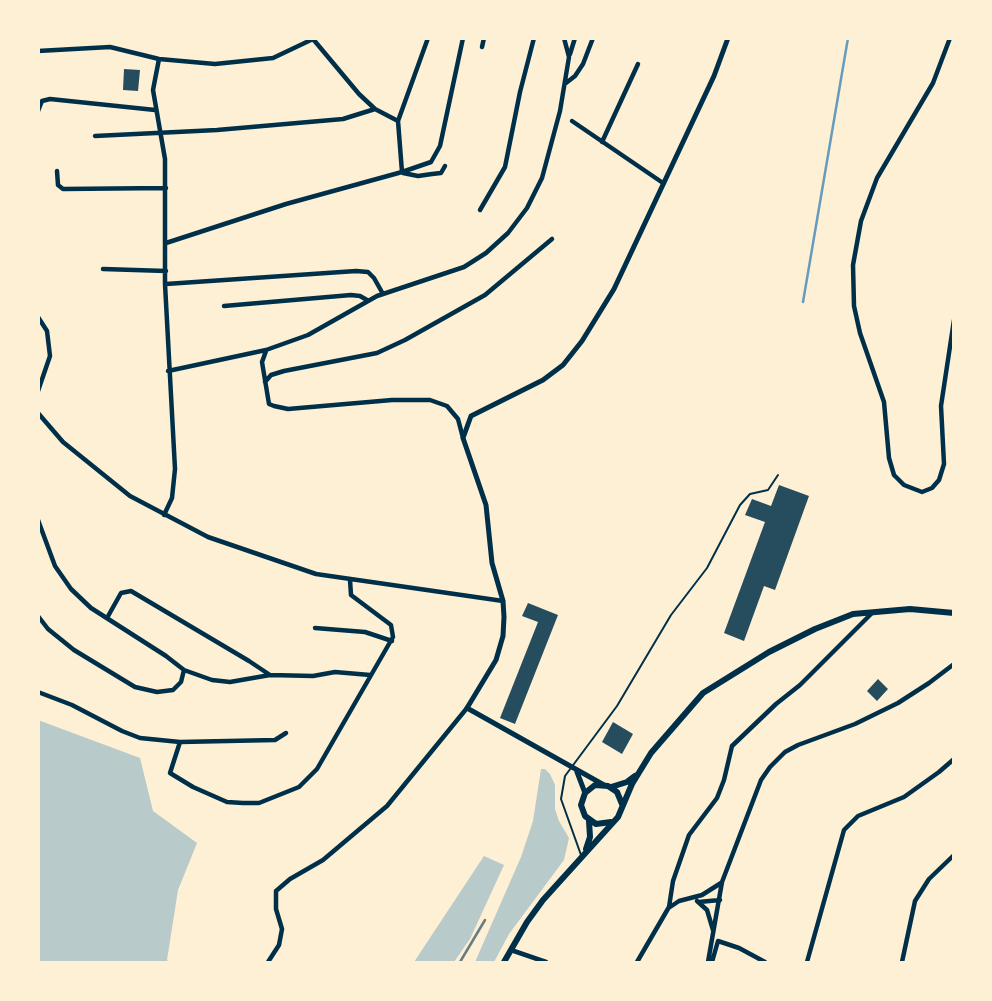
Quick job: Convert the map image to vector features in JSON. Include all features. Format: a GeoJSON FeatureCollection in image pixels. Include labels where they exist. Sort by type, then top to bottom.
{"type":"FeatureCollection","features":[{"type":"Feature","properties":{"kind":"main road"},"geometry":{"type":"LineString","coordinates":[[504,962],[527,922],[615,819],[637,775],[672,727],[703,693],[742,667],[815,629],[853,614],[910,609],[954,612]]}},
{"type":"Feature","properties":{"kind":"main road"},"geometry":{"type":"LineString","coordinates":[[582,857],[590,837],[589,821],[581,804],[585,793],[595,785],[608,786],[627,782],[637,775]]}},
{"type":"Feature","properties":{"kind":"main road"},"geometry":{"type":"LineString","coordinates":[[608,786],[620,795],[621,807]]}},
{"type":"Feature","properties":{"kind":"main road"},"geometry":{"type":"LineString","coordinates":[[589,821],[605,825],[615,819]]}},
{"type":"Feature","properties":{"kind":"street"},"geometry":{"type":"LineString","coordinates":[[402,172],[398,121],[428,38]]}},
{"type":"Feature","properties":{"kind":"street"},"geometry":{"type":"LineString","coordinates":[[166,243],[286,204],[426,165],[435,157],[442,136],[463,38]]}},
{"type":"Feature","properties":{"kind":"street"},"geometry":{"type":"LineString","coordinates":[[482,47],[484,38]]}},
{"type":"Feature","properties":{"kind":"street"},"geometry":{"type":"LineString","coordinates":[[480,210],[505,167],[534,38]]}},
{"type":"Feature","properties":{"kind":"street"},"geometry":{"type":"LineString","coordinates":[[564,38],[569,57]]}},
{"type":"Feature","properties":{"kind":"street"},"geometry":{"type":"LineString","coordinates":[[168,371],[266,350],[308,335],[383,294],[464,267],[486,253],[508,233],[527,208],[542,178],[575,38]]}},
{"type":"Feature","properties":{"kind":"street"},"geometry":{"type":"LineString","coordinates":[[565,83],[575,76],[583,64],[593,38]]}},
{"type":"Feature","properties":{"kind":"street"},"geometry":{"type":"LineString","coordinates":[[463,438],[471,416],[544,380],[563,365],[582,341],[614,289],[714,76],[728,38]]}},
{"type":"Feature","properties":{"kind":"street"},"geometry":{"type":"LineString","coordinates":[[950,38],[933,83],[877,177],[861,221],[853,265],[854,306],[860,333],[884,402],[889,458],[894,475],[904,485],[922,492],[932,488],[939,480],[944,464],[941,406],[954,320]]}},
{"type":"Feature","properties":{"kind":"street"},"geometry":{"type":"LineString","coordinates":[[38,51],[110,47],[159,59],[215,64],[273,58],[313,39],[359,94],[376,109],[398,121]]}},
{"type":"Feature","properties":{"kind":"street"},"geometry":{"type":"LineString","coordinates":[[159,59],[153,90],[165,151],[165,284],[175,469],[172,498],[164,515]]}},
{"type":"Feature","properties":{"kind":"street"},"geometry":{"type":"LineString","coordinates":[[602,142],[638,64]]}},
{"type":"Feature","properties":{"kind":"street"},"geometry":{"type":"LineString","coordinates":[[38,111],[41,101],[50,99],[155,110]]}},
{"type":"Feature","properties":{"kind":"street"},"geometry":{"type":"LineString","coordinates":[[95,136],[217,130],[343,119],[376,109]]}},
{"type":"Feature","properties":{"kind":"street"},"geometry":{"type":"LineString","coordinates":[[572,121],[663,183]]}},
{"type":"Feature","properties":{"kind":"street"},"geometry":{"type":"LineString","coordinates":[[402,172],[418,176],[441,173],[445,166]]}},
{"type":"Feature","properties":{"kind":"street"},"geometry":{"type":"LineString","coordinates":[[57,171],[58,185],[63,189],[166,188]]}},
{"type":"Feature","properties":{"kind":"street"},"geometry":{"type":"LineString","coordinates":[[265,382],[271,375],[284,371],[377,353],[405,340],[485,295],[552,239]]}},
{"type":"Feature","properties":{"kind":"street"},"geometry":{"type":"LineString","coordinates":[[103,269],[166,271]]}},
{"type":"Feature","properties":{"kind":"street"},"geometry":{"type":"LineString","coordinates":[[165,284],[356,271],[368,272],[383,294]]}},
{"type":"Feature","properties":{"kind":"street"},"geometry":{"type":"LineString","coordinates":[[224,306],[351,295],[368,301]]}},
{"type":"Feature","properties":{"kind":"street"},"geometry":{"type":"LineString","coordinates":[[38,317],[47,331],[50,356],[38,391]]}},
{"type":"Feature","properties":{"kind":"street"},"geometry":{"type":"LineString","coordinates":[[266,350],[262,358],[270,404],[288,409],[392,400],[439,403],[447,406],[458,419],[486,505],[492,563],[503,601],[501,648],[490,673],[467,708],[387,806],[323,860],[280,886],[275,894],[282,929],[279,945],[268,962]]}},
{"type":"Feature","properties":{"kind":"street"},"geometry":{"type":"LineString","coordinates":[[38,413],[63,442],[120,488],[164,515],[208,537],[292,567],[350,580],[503,601]]}},
{"type":"Feature","properties":{"kind":"street"},"geometry":{"type":"LineString","coordinates":[[38,520],[55,566],[78,595],[92,608],[184,670],[212,680],[230,682],[270,676],[313,676],[335,672],[370,675]]}},
{"type":"Feature","properties":{"kind":"street"},"geometry":{"type":"LineString","coordinates":[[180,742],[170,773],[175,778],[227,802],[259,803],[299,787],[317,769],[394,632],[391,625],[351,595],[350,580]]}},
{"type":"Feature","properties":{"kind":"street"},"geometry":{"type":"LineString","coordinates":[[107,618],[121,593],[131,591],[270,676]]}},
{"type":"Feature","properties":{"kind":"street"},"geometry":{"type":"LineString","coordinates":[[637,962],[669,907],[673,881],[684,846],[717,797],[732,746],[800,685],[875,610]]}},
{"type":"Feature","properties":{"kind":"street"},"geometry":{"type":"LineString","coordinates":[[38,616],[48,629],[74,650],[135,687],[157,692],[173,690],[181,682],[184,670]]}},
{"type":"Feature","properties":{"kind":"street"},"geometry":{"type":"LineString","coordinates":[[315,628],[365,632],[391,641]]}},
{"type":"Feature","properties":{"kind":"street"},"geometry":{"type":"LineString","coordinates":[[710,962],[722,882],[761,780],[777,758],[798,745],[855,724],[898,702],[954,664]]}},
{"type":"Feature","properties":{"kind":"street"},"geometry":{"type":"LineString","coordinates":[[38,692],[72,705],[122,731],[157,741],[275,740],[286,733]]}},
{"type":"Feature","properties":{"kind":"street"},"geometry":{"type":"LineString","coordinates":[[467,708],[608,786]]}},
{"type":"Feature","properties":{"kind":"street"},"geometry":{"type":"LineString","coordinates":[[807,962],[844,830],[858,816],[904,797],[954,759]]}},
{"type":"Feature","properties":{"kind":"street"},"geometry":{"type":"LineString","coordinates":[[573,768],[585,793]]}},
{"type":"Feature","properties":{"kind":"street"},"geometry":{"type":"LineString","coordinates":[[902,962],[915,901],[929,879],[954,855]]}},
{"type":"Feature","properties":{"kind":"street"},"geometry":{"type":"LineString","coordinates":[[669,907],[702,895],[722,882]]}},
{"type":"Feature","properties":{"kind":"street"},"geometry":{"type":"LineString","coordinates":[[685,899],[720,900]]}},
{"type":"Feature","properties":{"kind":"street"},"geometry":{"type":"LineString","coordinates":[[697,901],[707,910],[713,932]]}},
{"type":"Feature","properties":{"kind":"street"},"geometry":{"type":"LineString","coordinates":[[710,962],[718,941],[739,948],[765,962]]}},
{"type":"Feature","properties":{"kind":"street"},"geometry":{"type":"LineString","coordinates":[[512,950],[546,962]]}},
{"type":"Feature","properties":{"kind":"lane"},"geometry":{"type":"LineString","coordinates":[[582,857],[561,799],[562,783],[617,706],[671,615],[707,568],[740,505],[750,494],[768,490],[778,475]]}},
{"type":"Feature","properties":{"kind":"shaded area"},"geometry":{"type":"Polygon","coordinates":[[[38,720],[140,758],[153,811],[197,843],[178,890],[167,960],[169,962],[39,962],[38,720]]]}},
{"type":"Feature","properties":{"kind":"shaded area"},"geometry":{"type":"Polygon","coordinates":[[[541,769],[550,774],[555,785],[555,809],[569,838],[564,860],[509,934],[494,962],[475,962],[521,857],[533,821],[541,769]]]}},
{"type":"Feature","properties":{"kind":"shaded area"},"geometry":{"type":"Polygon","coordinates":[[[484,856],[504,865],[470,939],[454,962],[414,962],[484,856]]]}},
{"type":"Feature","properties":{"kind":"building"},"geometry":{"type":"Polygon","coordinates":[[[124,69],[140,70],[138,91],[123,90],[124,69]]]}},
{"type":"Feature","properties":{"kind":"building"},"geometry":{"type":"Polygon","coordinates":[[[779,485],[809,496],[775,590],[764,586],[744,641],[724,633],[765,522],[745,515],[752,499],[771,506],[779,485]]]}},
{"type":"Feature","properties":{"kind":"building"},"geometry":{"type":"Polygon","coordinates":[[[528,603],[558,615],[515,724],[500,718],[538,622],[522,616],[528,603]]]}},
{"type":"Feature","properties":{"kind":"building"},"geometry":{"type":"Polygon","coordinates":[[[878,679],[888,689],[877,701],[867,691],[878,679]]]}},
{"type":"Feature","properties":{"kind":"building"},"geometry":{"type":"Polygon","coordinates":[[[613,722],[633,734],[622,754],[602,742],[613,722]]]}},
{"type":"Feature","properties":{"kind":"waterway"},"geometry":{"type":"LineString","coordinates":[[803,302],[848,38]]}},
{"type":"Feature","properties":{"kind":"railway"},"geometry":{"type":"LineString","coordinates":[[460,962],[485,920]]}}]}
